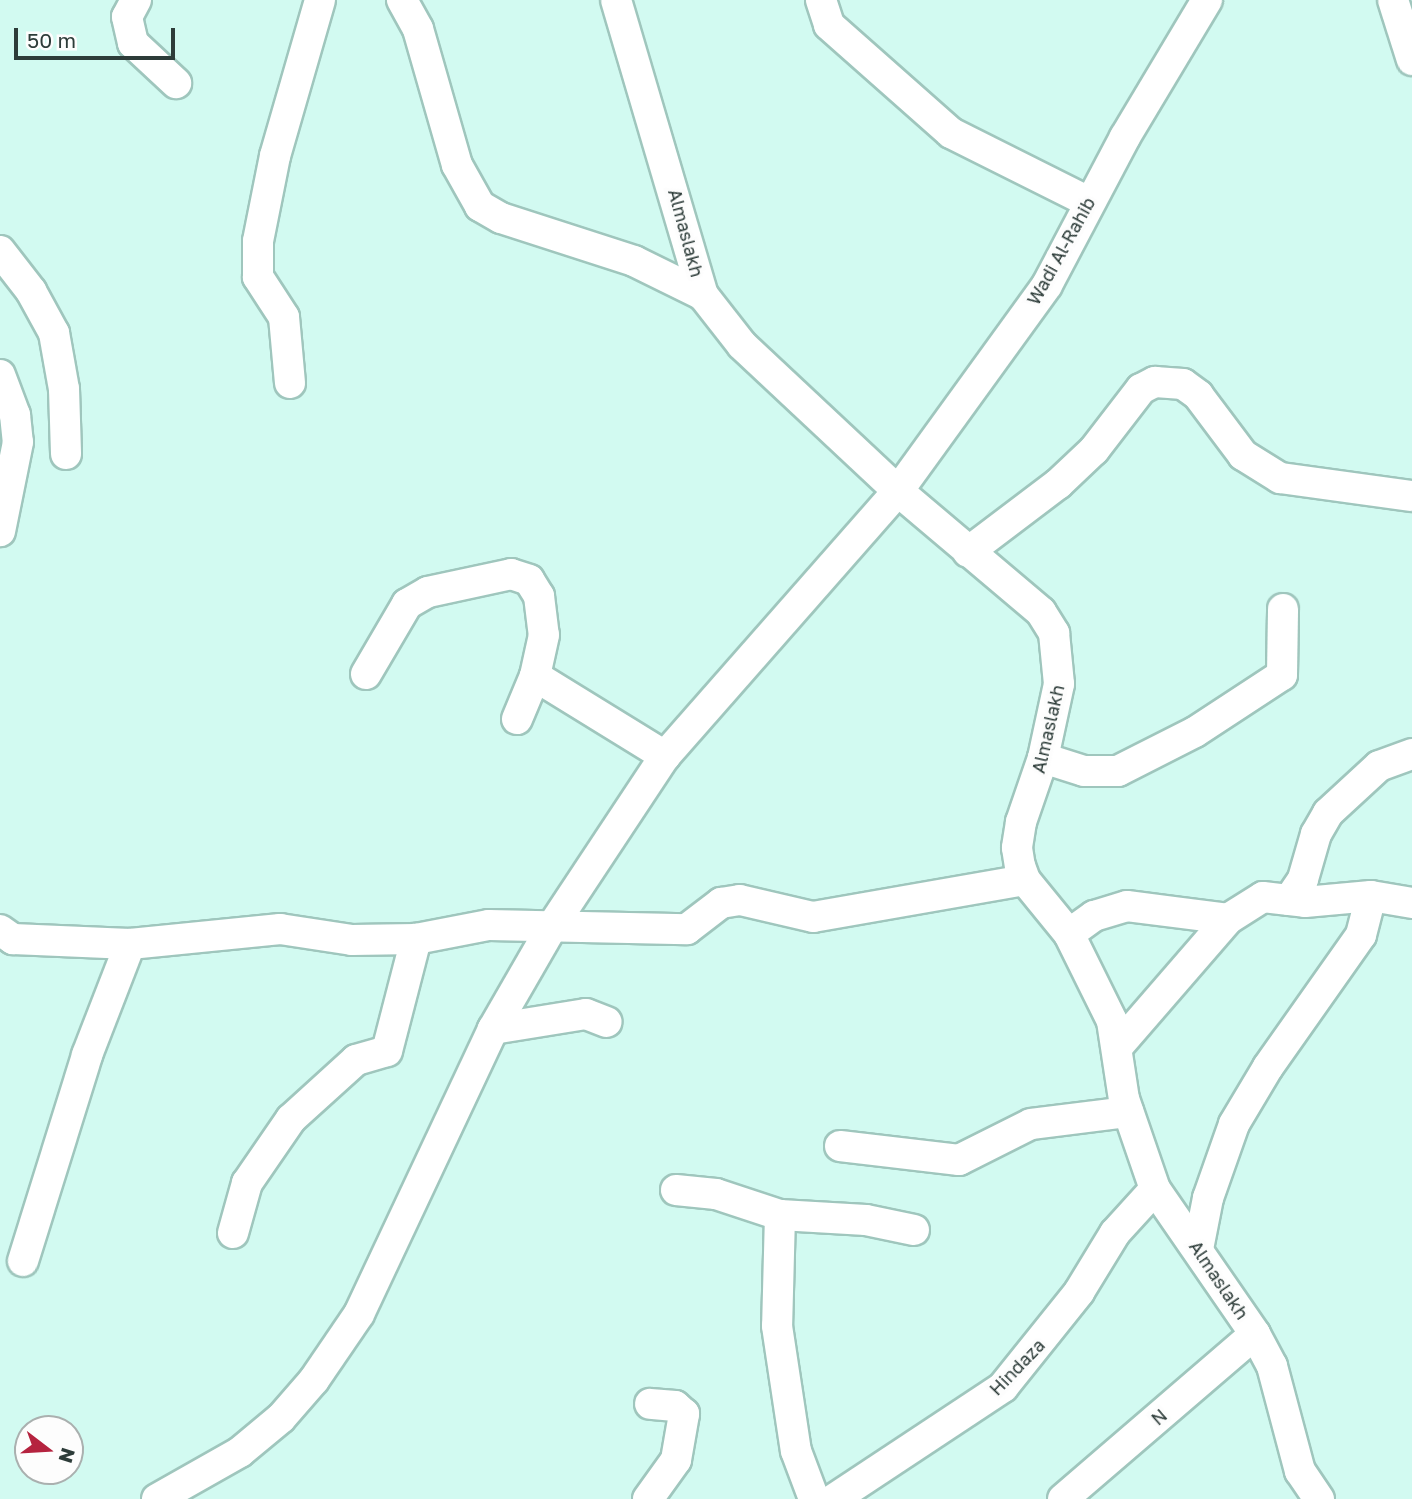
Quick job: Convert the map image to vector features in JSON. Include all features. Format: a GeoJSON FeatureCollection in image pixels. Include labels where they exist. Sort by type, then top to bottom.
{"type":"FeatureCollection","features":[{"type":"Feature","properties":{"kind":"street"},"geometry":{"type":"LineString","coordinates":[[136,0],[127,17],[133,43],[176,83]]}},
{"type":"Feature","properties":{"kind":"street"},"geometry":{"type":"LineString","coordinates":[[290,383],[284,317],[258,277],[258,241],[275,156],[320,0]]}},
{"type":"Feature","properties":{"kind":"street"},"geometry":{"type":"LineString","coordinates":[[402,0],[418,29],[457,165],[480,206],[634,261],[703,295]]}},
{"type":"Feature","properties":{"kind":"street","name":"Almaslakh"},"geometry":{"type":"LineString","coordinates":[[616,0],[703,295],[743,345],[898,491],[1041,612],[1054,633],[1059,684],[1043,758],[1017,848],[1025,880],[1069,934],[1112,1021],[1119,1045],[1128,1112],[1155,1189],[1255,1334],[1279,1387],[1300,1471],[1319,1499]]}},
{"type":"Feature","properties":{"kind":"street"},"geometry":{"type":"LineString","coordinates":[[821,0],[829,25],[951,134],[1089,202]]}},
{"type":"Feature","properties":{"kind":"street","name":"Wadi Al-Rahib"},"geometry":{"type":"LineString","coordinates":[[157,1499],[240,1452],[281,1418],[314,1380],[359,1314],[493,1029],[553,925],[665,756],[898,491],[1047,285],[1089,202],[1207,0]]}},
{"type":"Feature","properties":{"kind":"street"},"geometry":{"type":"LineString","coordinates":[[1393,0],[1412,61]]}},
{"type":"Feature","properties":{"kind":"street"},"geometry":{"type":"LineString","coordinates":[[0,251],[31,291],[54,333],[64,389],[66,454]]}},
{"type":"Feature","properties":{"kind":"street"},"geometry":{"type":"LineString","coordinates":[[0,375],[15,415],[18,442],[0,531]]}},
{"type":"Feature","properties":{"kind":"street"},"geometry":{"type":"LineString","coordinates":[[968,552],[1067,475],[1094,450],[1141,389],[1155,382],[1182,384],[1198,395],[1243,455],[1280,478],[1412,496]]}},
{"type":"Feature","properties":{"kind":"street"},"geometry":{"type":"LineString","coordinates":[[366,674],[407,604],[428,592],[511,573],[529,580],[539,596],[544,635],[535,676],[517,719]]}},
{"type":"Feature","properties":{"kind":"street"},"geometry":{"type":"LineString","coordinates":[[1043,758],[1084,771],[1118,771],[1195,732],[1282,675],[1283,609]]}},
{"type":"Feature","properties":{"kind":"street"},"geometry":{"type":"LineString","coordinates":[[535,676],[665,756]]}},
{"type":"Feature","properties":{"kind":"street"},"geometry":{"type":"LineString","coordinates":[[1289,900],[1303,879],[1316,834],[1328,813],[1380,766],[1412,754]]}},
{"type":"Feature","properties":{"kind":"street"},"geometry":{"type":"LineString","coordinates":[[4,938],[130,944],[280,929],[352,940],[416,939],[489,925],[687,929],[721,903],[740,900],[813,917],[1025,880]]}},
{"type":"Feature","properties":{"kind":"street"},"geometry":{"type":"LineString","coordinates":[[1198,1249],[1208,1198],[1234,1124],[1268,1067],[1361,935],[1371,896]]}},
{"type":"Feature","properties":{"kind":"street"},"geometry":{"type":"LineString","coordinates":[[1119,1045],[1228,919],[1263,897],[1289,900],[1371,896],[1412,902]]}},
{"type":"Feature","properties":{"kind":"street"},"geometry":{"type":"LineString","coordinates":[[1069,934],[1102,912],[1127,906],[1228,919]]}},
{"type":"Feature","properties":{"kind":"street"},"geometry":{"type":"LineString","coordinates":[[233,1233],[247,1183],[291,1119],[356,1060],[387,1051],[416,939]]}},
{"type":"Feature","properties":{"kind":"street"},"geometry":{"type":"LineString","coordinates":[[23,1261],[88,1055],[130,944]]}},
{"type":"Feature","properties":{"kind":"street"},"geometry":{"type":"LineString","coordinates":[[493,1029],[586,1014],[607,1022]]}},
{"type":"Feature","properties":{"kind":"street"},"geometry":{"type":"LineString","coordinates":[[840,1146],[959,1160],[1031,1124],[1128,1112]]}},
{"type":"Feature","properties":{"kind":"street","name":"Hindaza"},"geometry":{"type":"LineString","coordinates":[[834,1499],[1003,1387],[1079,1292],[1115,1233],[1155,1189]]}},
{"type":"Feature","properties":{"kind":"street"},"geometry":{"type":"LineString","coordinates":[[676,1190],[716,1194],[780,1215],[866,1220],[914,1230]]}},
{"type":"Feature","properties":{"kind":"street"},"geometry":{"type":"LineString","coordinates":[[780,1215],[777,1326],[796,1451],[814,1499]]}},
{"type":"Feature","properties":{"kind":"street","name":"N"},"geometry":{"type":"LineString","coordinates":[[1063,1499],[1255,1334]]}},
{"type":"Feature","properties":{"kind":"street"},"geometry":{"type":"LineString","coordinates":[[648,1499],[676,1460],[684,1414],[675,1406],[650,1404]]}}]}
